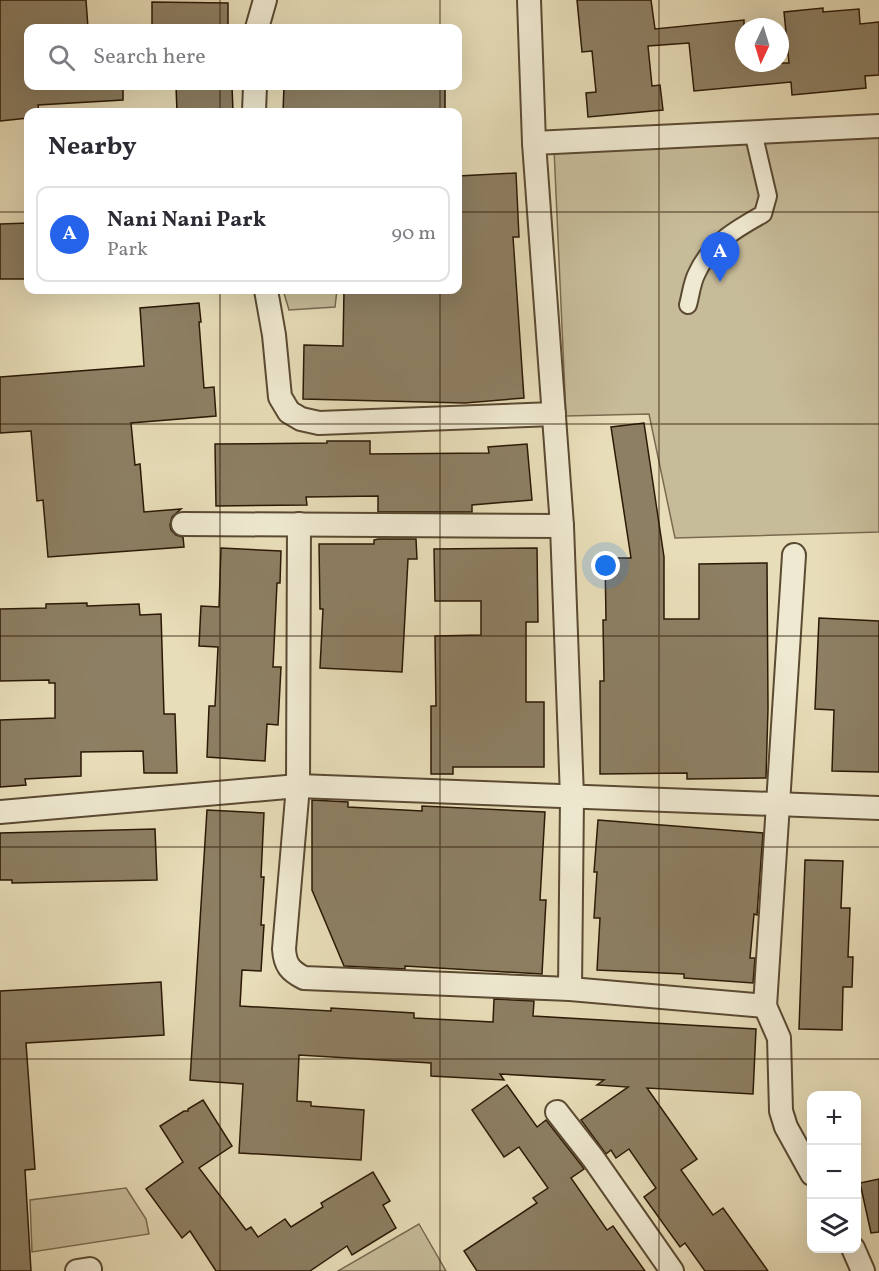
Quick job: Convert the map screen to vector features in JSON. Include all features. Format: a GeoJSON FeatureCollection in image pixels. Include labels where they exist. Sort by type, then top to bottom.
{"type":"FeatureCollection","features":[{"type":"Feature","properties":{"kind":"street"},"geometry":{"type":"LineString","coordinates":[[258,24],[265,0]]}},
{"type":"Feature","properties":{"kind":"street"},"geometry":{"type":"LineString","coordinates":[[529,0],[534,143],[562,526],[572,797],[570,989]]}},
{"type":"Feature","properties":{"kind":"street"},"geometry":{"type":"LineString","coordinates":[[254,108],[255,90]]}},
{"type":"Feature","properties":{"kind":"street"},"geometry":{"type":"LineString","coordinates":[[534,143],[879,126]]}},
{"type":"Feature","properties":{"kind":"street"},"geometry":{"type":"LineString","coordinates":[[688,305],[697,273],[714,246],[743,225],[764,214],[768,196],[753,132]]}},
{"type":"Feature","properties":{"kind":"street"},"geometry":{"type":"LineString","coordinates":[[267,294],[274,335],[280,397],[289,412],[301,419],[319,423],[554,414]]}},
{"type":"Feature","properties":{"kind":"street"},"geometry":{"type":"LineString","coordinates":[[183,524],[562,526]]}},
{"type":"Feature","properties":{"kind":"street"},"geometry":{"type":"LineString","coordinates":[[299,524],[298,786],[284,949],[285,962],[292,973],[304,978],[570,989],[765,1006]]}},
{"type":"Feature","properties":{"kind":"street"},"geometry":{"type":"LineString","coordinates":[[794,555],[765,1006],[779,1038],[781,1111],[786,1127],[807,1165]]}},
{"type":"Feature","properties":{"kind":"street"},"geometry":{"type":"LineString","coordinates":[[0,812],[298,786],[879,808]]}},
{"type":"Feature","properties":{"kind":"street"},"geometry":{"type":"LineString","coordinates":[[557,1112],[593,1158],[672,1271]]}},
{"type":"Feature","properties":{"kind":"street"},"geometry":{"type":"LineString","coordinates":[[855,1253],[863,1271]]}},
{"type":"Feature","properties":{"kind":"street"},"geometry":{"type":"LineString","coordinates":[[77,1271],[90,1269],[90,1271]]}},
{"type":"Feature","properties":{"kind":"shaded area"},"geometry":{"type":"Polygon","coordinates":[[[879,133],[879,532],[675,538],[649,414],[566,416],[554,149],[879,133]]]}},
{"type":"Feature","properties":{"kind":"shaded area"},"geometry":{"type":"Polygon","coordinates":[[[284,294],[337,294],[335,307],[289,310],[284,294]]]}},
{"type":"Feature","properties":{"kind":"shaded area"},"geometry":{"type":"Polygon","coordinates":[[[126,1188],[146,1219],[149,1234],[32,1252],[30,1200],[126,1188]]]}},
{"type":"Feature","properties":{"kind":"shaded area"},"geometry":{"type":"Polygon","coordinates":[[[419,1224],[446,1271],[338,1271],[419,1224]]]}},
{"type":"Feature","properties":{"kind":"building"},"geometry":{"type":"Polygon","coordinates":[[[0,0],[86,0],[88,24],[24,24],[24,90],[123,90],[123,100],[38,105],[38,108],[24,108],[24,118],[0,121],[0,0]]]}},
{"type":"Feature","properties":{"kind":"building"},"geometry":{"type":"Polygon","coordinates":[[[577,0],[651,0],[655,29],[735,21],[735,72],[789,72],[789,18],[785,18],[784,12],[823,8],[823,12],[859,9],[860,24],[879,22],[879,75],[865,76],[866,88],[792,95],[791,82],[694,91],[689,43],[648,46],[652,86],[660,85],[663,110],[588,117],[586,93],[596,92],[592,51],[582,52],[577,0]]]}},
{"type":"Feature","properties":{"kind":"building"},"geometry":{"type":"Polygon","coordinates":[[[152,2],[228,3],[228,24],[152,24],[152,2]]]}},
{"type":"Feature","properties":{"kind":"building"},"geometry":{"type":"Polygon","coordinates":[[[176,90],[232,90],[233,108],[177,108],[176,90]]]}},
{"type":"Feature","properties":{"kind":"building"},"geometry":{"type":"Polygon","coordinates":[[[284,90],[445,90],[445,108],[283,108],[284,90]]]}},
{"type":"Feature","properties":{"kind":"building"},"geometry":{"type":"Polygon","coordinates":[[[516,173],[519,237],[513,237],[524,398],[465,403],[303,399],[304,345],[343,346],[344,294],[462,294],[462,176],[516,173]]]}},
{"type":"Feature","properties":{"kind":"building"},"geometry":{"type":"Polygon","coordinates":[[[24,223],[24,279],[0,279],[0,224],[24,223]]]}},
{"type":"Feature","properties":{"kind":"building"},"geometry":{"type":"Polygon","coordinates":[[[199,303],[204,388],[214,387],[216,416],[131,423],[135,465],[140,464],[144,512],[181,509],[172,517],[170,525],[176,535],[183,537],[184,547],[48,557],[43,500],[37,501],[31,431],[0,433],[0,377],[144,366],[140,308],[199,303]]]}},
{"type":"Feature","properties":{"kind":"building"},"geometry":{"type":"Polygon","coordinates":[[[644,423],[664,557],[664,619],[699,619],[699,564],[767,563],[766,778],[687,779],[687,773],[600,774],[600,681],[604,681],[603,620],[606,620],[605,558],[631,558],[611,427],[644,423]]]}},
{"type":"Feature","properties":{"kind":"building"},"geometry":{"type":"Polygon","coordinates":[[[327,441],[370,441],[370,454],[489,453],[488,447],[527,444],[532,500],[472,505],[472,512],[378,512],[378,496],[306,497],[307,505],[216,506],[215,444],[327,443],[327,441]]]}},
{"type":"Feature","properties":{"kind":"building"},"geometry":{"type":"Polygon","coordinates":[[[416,539],[417,559],[408,559],[402,672],[320,668],[323,609],[320,609],[319,544],[374,544],[374,540],[416,539]]]}},
{"type":"Feature","properties":{"kind":"building"},"geometry":{"type":"Polygon","coordinates":[[[221,548],[281,551],[273,667],[281,667],[278,725],[267,724],[265,761],[207,757],[209,706],[215,706],[218,647],[199,646],[201,606],[219,607],[221,548]]]}},
{"type":"Feature","properties":{"kind":"building"},"geometry":{"type":"Polygon","coordinates":[[[537,548],[538,622],[526,622],[526,702],[544,702],[544,767],[453,767],[453,774],[431,774],[431,706],[436,706],[435,636],[481,635],[481,601],[435,601],[434,549],[537,548]]]}},
{"type":"Feature","properties":{"kind":"building"},"geometry":{"type":"Polygon","coordinates":[[[87,603],[87,606],[139,604],[140,615],[161,614],[164,714],[175,714],[177,773],[144,773],[143,751],[81,752],[81,776],[25,779],[26,785],[0,787],[0,720],[55,718],[55,683],[49,683],[49,680],[0,681],[0,609],[46,608],[46,604],[87,603]]]}},
{"type":"Feature","properties":{"kind":"building"},"geometry":{"type":"Polygon","coordinates":[[[819,618],[879,621],[879,772],[832,771],[834,710],[815,709],[819,618]]]}},
{"type":"Feature","properties":{"kind":"building"},"geometry":{"type":"Polygon","coordinates":[[[312,800],[348,802],[348,807],[422,811],[422,806],[545,812],[540,900],[546,900],[542,974],[405,966],[405,969],[344,966],[312,890],[312,800]]]}},
{"type":"Feature","properties":{"kind":"building"},"geometry":{"type":"Polygon","coordinates":[[[207,810],[264,813],[261,925],[264,925],[261,971],[242,970],[240,1006],[414,1013],[414,1018],[493,1022],[494,999],[534,1001],[533,1016],[756,1029],[753,1094],[647,1088],[697,1159],[681,1170],[713,1215],[723,1208],[768,1271],[705,1271],[685,1243],[680,1247],[644,1197],[656,1188],[629,1149],[616,1158],[611,1150],[606,1154],[581,1120],[628,1087],[597,1085],[604,1080],[500,1074],[504,1080],[431,1076],[431,1063],[299,1055],[297,1101],[311,1102],[311,1106],[364,1110],[361,1160],[239,1153],[243,1084],[190,1080],[207,810]]]}},
{"type":"Feature","properties":{"kind":"building"},"geometry":{"type":"Polygon","coordinates":[[[598,820],[763,833],[757,915],[754,914],[750,958],[755,958],[753,983],[684,978],[684,974],[597,970],[600,918],[594,918],[597,872],[594,872],[598,820]]]}},
{"type":"Feature","properties":{"kind":"building"},"geometry":{"type":"Polygon","coordinates":[[[155,829],[157,880],[12,883],[12,880],[0,880],[0,833],[155,829]]]}},
{"type":"Feature","properties":{"kind":"building"},"geometry":{"type":"Polygon","coordinates":[[[805,860],[843,861],[841,908],[850,908],[848,957],[853,957],[852,987],[843,987],[842,1030],[799,1029],[805,860]]]}},
{"type":"Feature","properties":{"kind":"building"},"geometry":{"type":"Polygon","coordinates":[[[161,982],[164,1035],[26,1043],[35,1169],[25,1170],[31,1271],[0,1271],[0,991],[161,982]]]}},
{"type":"Feature","properties":{"kind":"building"},"geometry":{"type":"Polygon","coordinates":[[[507,1085],[537,1127],[546,1120],[582,1166],[584,1169],[571,1178],[607,1230],[613,1226],[645,1271],[477,1271],[464,1251],[537,1203],[533,1198],[548,1188],[519,1147],[504,1157],[472,1110],[507,1085]]]}},
{"type":"Feature","properties":{"kind":"building"},"geometry":{"type":"Polygon","coordinates":[[[203,1100],[232,1146],[199,1168],[246,1230],[251,1227],[258,1237],[285,1219],[291,1227],[323,1207],[321,1203],[373,1172],[390,1201],[383,1205],[396,1228],[352,1255],[347,1246],[310,1271],[216,1271],[190,1231],[182,1238],[146,1189],[183,1162],[160,1126],[203,1100]]]}},
{"type":"Feature","properties":{"kind":"building"},"geometry":{"type":"Polygon","coordinates":[[[879,1179],[879,1232],[871,1233],[861,1183],[879,1179]]]}},
{"type":"Feature","properties":{"kind":"place","name":"Nani Nani Park"},"geometry":{"type":"Point","coordinates":[720,282]}}]}
